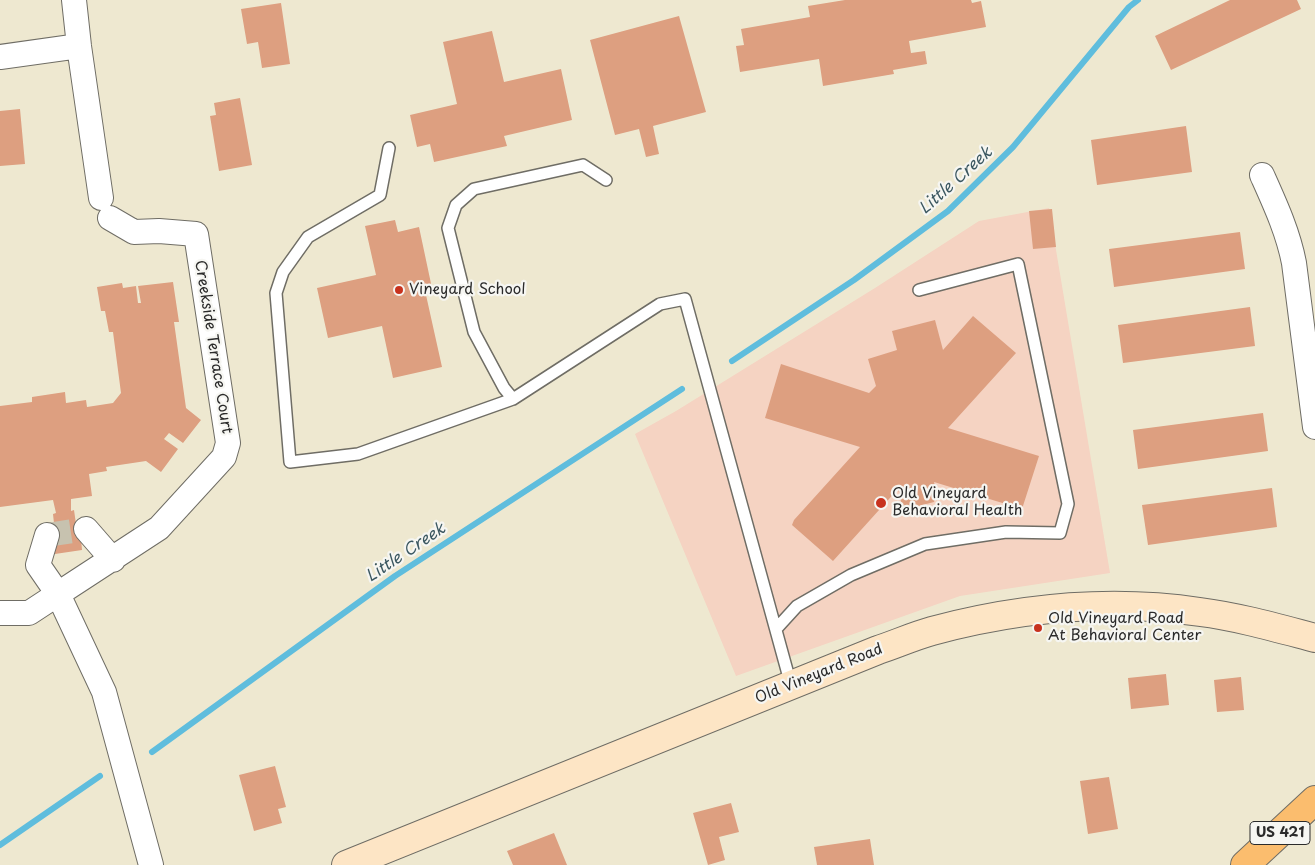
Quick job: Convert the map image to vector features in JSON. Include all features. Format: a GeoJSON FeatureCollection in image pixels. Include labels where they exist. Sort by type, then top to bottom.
{"type":"FeatureCollection","features":[{"type":"Feature","properties":{"kind":"highway","name":"US 421"},"geometry":{"type":"LineString","coordinates":[[1245,865],[1315,800]]}},
{"type":"Feature","properties":{"kind":"street"},"geometry":{"type":"LineString","coordinates":[[0,57],[79,46],[74,0]]}},
{"type":"Feature","properties":{"kind":"street","name":"Creekside Terrace Court"},"geometry":{"type":"LineString","coordinates":[[0,613],[29,612],[113,560],[159,528],[224,457],[228,443],[196,234],[159,231],[134,232],[105,208],[79,46]]}},
{"type":"Feature","properties":{"kind":"street"},"geometry":{"type":"LineString","coordinates":[[1262,175],[1283,224],[1291,249],[1315,427]]}},
{"type":"Feature","properties":{"kind":"street"},"geometry":{"type":"LineString","coordinates":[[86,530],[113,560]]}},
{"type":"Feature","properties":{"kind":"street"},"geometry":{"type":"LineString","coordinates":[[47,535],[38,565],[58,594],[104,692],[151,865]]}},
{"type":"Feature","properties":{"kind":"street","name":"Old Vineyard Road"},"geometry":{"type":"LineString","coordinates":[[346,865],[878,650],[931,632],[986,619],[1037,611],[1083,607],[1142,606],[1190,611],[1251,622],[1315,638]]}},
{"type":"Feature","properties":{"kind":"lane"},"geometry":{"type":"LineString","coordinates":[[389,148],[380,195],[308,238],[283,272],[276,293],[290,462],[358,454],[513,399],[660,304],[685,299],[791,685]]}},
{"type":"Feature","properties":{"kind":"lane"},"geometry":{"type":"LineString","coordinates":[[513,399],[504,388],[474,332],[448,228],[456,205],[474,189],[583,165],[606,180]]}},
{"type":"Feature","properties":{"kind":"lane"},"geometry":{"type":"LineString","coordinates":[[776,629],[797,606],[850,575],[925,544],[1006,532],[1060,533],[1068,504],[1018,264],[919,290]]}},
{"type":"Feature","properties":{"kind":"shaded area","name":"Old Vineyard Behavioral Health"},"geometry":{"type":"Polygon","coordinates":[[[1049,208],[1110,573],[960,596],[736,676],[635,434],[676,411],[875,288],[979,221],[1049,208]]]}},
{"type":"Feature","properties":{"kind":"building"},"geometry":{"type":"Polygon","coordinates":[[[845,0],[971,0],[972,3],[981,1],[986,27],[909,41],[911,53],[925,51],[927,64],[893,70],[894,74],[823,86],[819,59],[740,72],[736,46],[744,45],[741,29],[810,17],[808,6],[845,0]]]}},
{"type":"Feature","properties":{"kind":"building"},"geometry":{"type":"Polygon","coordinates":[[[1230,0],[1297,0],[1301,9],[1171,70],[1155,36],[1230,0]]]}},
{"type":"Feature","properties":{"kind":"building"},"geometry":{"type":"Polygon","coordinates":[[[281,3],[290,64],[262,68],[258,42],[247,44],[241,9],[281,3]]]}},
{"type":"Feature","properties":{"kind":"building"},"geometry":{"type":"Polygon","coordinates":[[[679,16],[706,112],[653,126],[659,154],[646,157],[639,129],[615,135],[590,40],[679,16]]]}},
{"type":"Feature","properties":{"kind":"building"},"geometry":{"type":"Polygon","coordinates":[[[492,31],[504,82],[561,69],[572,120],[504,136],[507,146],[434,162],[430,144],[417,147],[410,115],[457,104],[443,42],[492,31]]]}},
{"type":"Feature","properties":{"kind":"building"},"geometry":{"type":"Polygon","coordinates":[[[240,98],[252,165],[219,171],[210,116],[216,115],[214,103],[240,98]]]}},
{"type":"Feature","properties":{"kind":"building"},"geometry":{"type":"Polygon","coordinates":[[[20,109],[25,164],[0,166],[0,111],[20,109]]]}},
{"type":"Feature","properties":{"kind":"building"},"geometry":{"type":"Polygon","coordinates":[[[1186,126],[1192,172],[1097,185],[1091,140],[1186,126]]]}},
{"type":"Feature","properties":{"kind":"building"},"geometry":{"type":"Polygon","coordinates":[[[1052,209],[1056,247],[1033,249],[1029,211],[1052,209]]]}},
{"type":"Feature","properties":{"kind":"building"},"geometry":{"type":"Polygon","coordinates":[[[395,220],[398,232],[419,227],[433,293],[426,295],[442,367],[393,378],[382,326],[328,338],[317,288],[376,275],[365,226],[395,220]]]}},
{"type":"Feature","properties":{"kind":"building"},"geometry":{"type":"Polygon","coordinates":[[[1240,232],[1245,269],[1114,287],[1109,249],[1240,232]]]}},
{"type":"Feature","properties":{"kind":"building"},"geometry":{"type":"Polygon","coordinates":[[[173,282],[179,322],[174,322],[186,408],[201,420],[183,443],[169,433],[164,439],[178,449],[161,472],[146,461],[106,467],[107,471],[89,474],[92,496],[71,499],[71,511],[74,510],[78,538],[81,538],[82,550],[55,554],[53,542],[56,542],[53,514],[56,513],[53,500],[0,507],[0,406],[32,402],[32,397],[65,392],[66,403],[86,400],[87,407],[113,403],[121,393],[113,332],[109,332],[105,311],[101,311],[97,287],[122,283],[123,288],[136,286],[138,303],[141,303],[138,286],[173,282]]]}},
{"type":"Feature","properties":{"kind":"building"},"geometry":{"type":"Polygon","coordinates":[[[1250,307],[1255,346],[1123,363],[1118,325],[1250,307]]]}},
{"type":"Feature","properties":{"kind":"building"},"geometry":{"type":"Polygon","coordinates":[[[973,316],[1016,353],[948,428],[1039,456],[1022,509],[934,482],[937,494],[934,502],[903,510],[898,489],[833,561],[792,525],[794,520],[860,447],[765,418],[781,364],[869,393],[876,386],[868,359],[897,350],[892,331],[935,320],[943,350],[973,316]]]}},
{"type":"Feature","properties":{"kind":"building"},"geometry":{"type":"Polygon","coordinates":[[[1263,413],[1268,451],[1138,469],[1133,430],[1263,413]]]}},
{"type":"Feature","properties":{"kind":"building"},"geometry":{"type":"Polygon","coordinates":[[[1272,488],[1277,527],[1148,545],[1142,505],[1272,488]]]}},
{"type":"Feature","properties":{"kind":"building"},"geometry":{"type":"Polygon","coordinates":[[[1166,674],[1169,705],[1131,709],[1128,678],[1166,674]]]}},
{"type":"Feature","properties":{"kind":"building"},"geometry":{"type":"Polygon","coordinates":[[[1241,677],[1244,710],[1217,712],[1214,680],[1241,677]]]}},
{"type":"Feature","properties":{"kind":"building"},"geometry":{"type":"Polygon","coordinates":[[[275,766],[286,807],[278,809],[282,823],[254,831],[239,775],[275,766]]]}},
{"type":"Feature","properties":{"kind":"building"},"geometry":{"type":"Polygon","coordinates":[[[1109,777],[1118,829],[1088,834],[1080,781],[1109,777]]]}},
{"type":"Feature","properties":{"kind":"building"},"geometry":{"type":"Polygon","coordinates":[[[731,803],[739,832],[719,837],[725,860],[708,865],[693,813],[731,803]]]}},
{"type":"Feature","properties":{"kind":"building"},"geometry":{"type":"Polygon","coordinates":[[[554,833],[567,865],[513,865],[507,851],[554,833]]]}},
{"type":"Feature","properties":{"kind":"building"},"geometry":{"type":"Polygon","coordinates":[[[870,839],[874,865],[817,865],[814,847],[870,839]]]}},
{"type":"Feature","properties":{"kind":"waterway","name":"Little Creek"},"geometry":{"type":"LineString","coordinates":[[732,361],[854,280],[948,211],[1013,147],[1129,7],[1138,0]]}},
{"type":"Feature","properties":{"kind":"waterway","name":"Little Creek"},"geometry":{"type":"LineString","coordinates":[[152,752],[395,576],[682,389]]}},
{"type":"Feature","properties":{"kind":"waterway","name":"Little Creek"},"geometry":{"type":"LineString","coordinates":[[0,845],[100,776]]}},
{"type":"Feature","properties":{"kind":"tunnel"},"geometry":{"type":"LineString","coordinates":[[47,535],[86,529]]}},
{"type":"Feature","properties":{"kind":"place","name":"Vineyard School"},"geometry":{"type":"Point","coordinates":[399,290]}},
{"type":"Feature","properties":{"kind":"place","name":"Old Vineyard Behavioral Health"},"geometry":{"type":"Point","coordinates":[881,503]}},
{"type":"Feature","properties":{"kind":"place","name":"Old Vineyard Road At Behavioral Center"},"geometry":{"type":"Point","coordinates":[1038,628]}}]}
